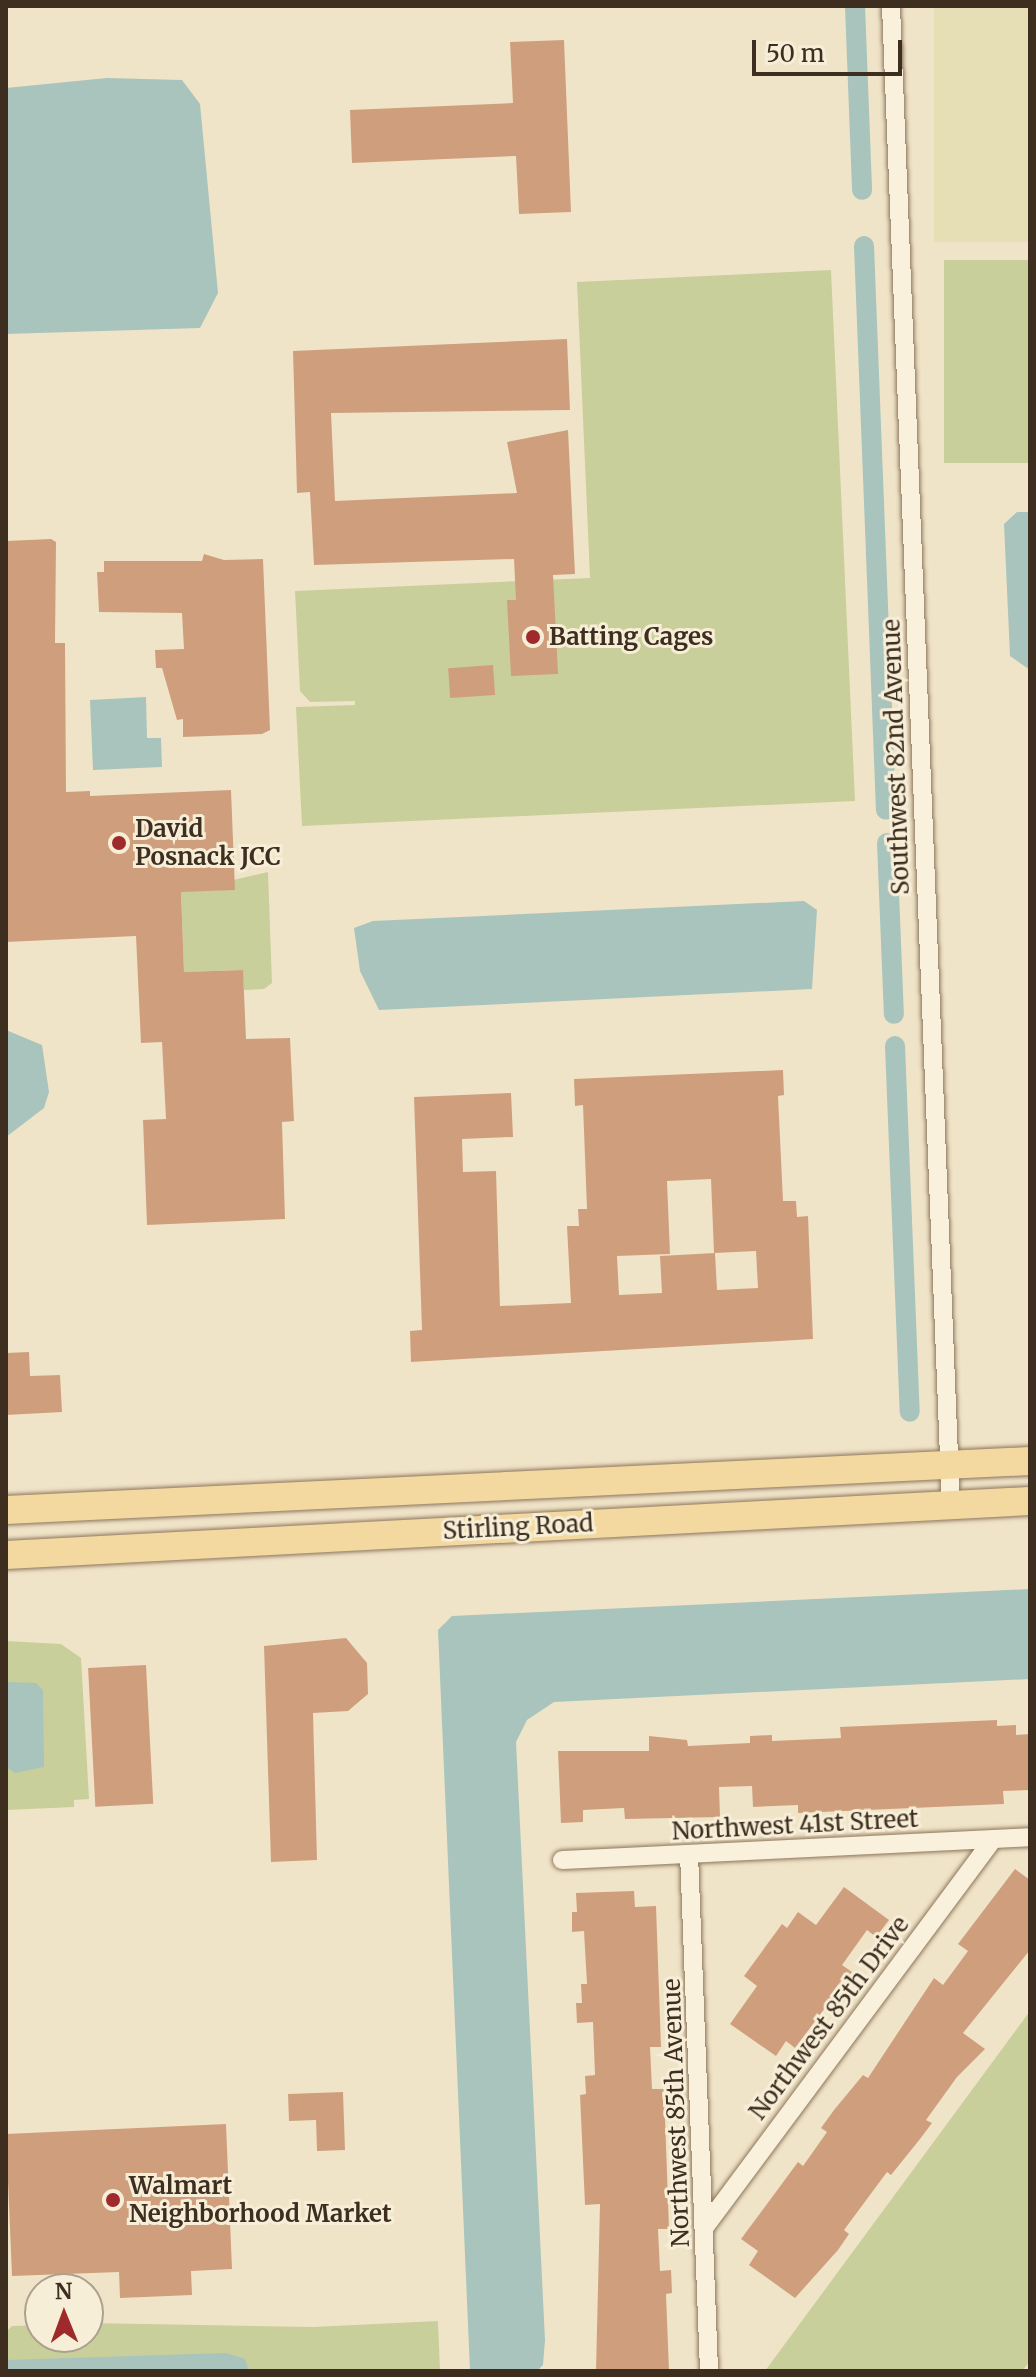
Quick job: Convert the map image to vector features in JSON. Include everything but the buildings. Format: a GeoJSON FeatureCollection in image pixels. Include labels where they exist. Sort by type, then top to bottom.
{"type":"FeatureCollection","features":[{"type":"Feature","properties":{"kind":"main road","name":"Stirling Road"},"geometry":{"type":"LineString","coordinates":[[6,1510],[1030,1461]]}},
{"type":"Feature","properties":{"kind":"main road"},"geometry":{"type":"LineString","coordinates":[[375,1492],[378,1535]]}},
{"type":"Feature","properties":{"kind":"main road","name":"Stirling Road"},"geometry":{"type":"LineString","coordinates":[[6,1555],[1030,1501]]}},
{"type":"Feature","properties":{"kind":"street","name":"Southwest 82nd Avenue"},"geometry":{"type":"LineString","coordinates":[[891,6],[951,1505]]}},
{"type":"Feature","properties":{"kind":"street","name":"Northwest 41st Street"},"geometry":{"type":"LineString","coordinates":[[562,1860],[1030,1837]]}},
{"type":"Feature","properties":{"kind":"street","name":"Northwest 85th Drive"},"geometry":{"type":"LineString","coordinates":[[705,2227],[993,1839]]}},
{"type":"Feature","properties":{"kind":"street","name":"Northwest 85th Avenue"},"geometry":{"type":"LineString","coordinates":[[689,1854],[709,2371]]}},
{"type":"Feature","properties":{"kind":"shaded area"},"geometry":{"type":"Polygon","coordinates":[[[934,6],[1030,6],[1030,242],[934,242],[934,6]]]}},
{"type":"Feature","properties":{"kind":"green space"},"geometry":{"type":"Polygon","coordinates":[[[944,260],[1030,260],[1030,463],[944,463],[944,260]]]}},
{"type":"Feature","properties":{"kind":"green space"},"geometry":{"type":"Polygon","coordinates":[[[831,270],[855,801],[302,826],[296,707],[355,705],[355,701],[310,702],[300,691],[295,591],[590,578],[577,282],[831,270]]]}},
{"type":"Feature","properties":{"kind":"green space"},"geometry":{"type":"Polygon","coordinates":[[[268,872],[272,983],[264,989],[244,990],[242,970],[184,972],[181,892],[268,872]]]}},
{"type":"Feature","properties":{"kind":"green space"},"geometry":{"type":"Polygon","coordinates":[[[6,1641],[61,1644],[81,1658],[89,1799],[74,1800],[74,1807],[6,1810],[6,1641]]]}},
{"type":"Feature","properties":{"kind":"green space"},"geometry":{"type":"Polygon","coordinates":[[[1030,2011],[1030,2361],[1022,2371],[765,2371],[1030,2011]]]}},
{"type":"Feature","properties":{"kind":"green space"},"geometry":{"type":"Polygon","coordinates":[[[438,2321],[440,2371],[6,2371],[6,2332],[12,2326],[24,2326],[24,2353],[104,2353],[104,2323],[313,2327],[438,2321]]]}},
{"type":"Feature","properties":{"kind":"water"},"geometry":{"type":"Polygon","coordinates":[[[107,78],[182,80],[200,104],[218,293],[200,328],[6,334],[6,88],[107,78]]]}},
{"type":"Feature","properties":{"kind":"water"},"geometry":{"type":"Polygon","coordinates":[[[1017,512],[1030,512],[1030,670],[1010,656],[1004,524],[1017,512]]]}},
{"type":"Feature","properties":{"kind":"water"},"geometry":{"type":"Polygon","coordinates":[[[146,697],[147,738],[161,738],[162,767],[93,770],[90,700],[146,697]]]}},
{"type":"Feature","properties":{"kind":"water"},"geometry":{"type":"Polygon","coordinates":[[[804,901],[817,910],[812,989],[379,1010],[360,971],[354,928],[373,921],[804,901]]]}},
{"type":"Feature","properties":{"kind":"water"},"geometry":{"type":"Polygon","coordinates":[[[6,1030],[42,1045],[49,1092],[44,1108],[6,1137],[6,1030]]]}},
{"type":"Feature","properties":{"kind":"water"},"geometry":{"type":"Polygon","coordinates":[[[1030,1589],[1030,1679],[554,1702],[527,1720],[516,1742],[545,2340],[543,2365],[537,2371],[470,2371],[438,1630],[452,1616],[1030,1589]]]}},
{"type":"Feature","properties":{"kind":"water"},"geometry":{"type":"Polygon","coordinates":[[[6,1682],[36,1683],[43,1690],[44,1767],[15,1773],[6,1767],[6,1682]]]}},
{"type":"Feature","properties":{"kind":"water"},"geometry":{"type":"Polygon","coordinates":[[[226,2353],[245,2359],[249,2371],[6,2371],[6,2360],[226,2353]]]}},
{"type":"Feature","properties":{"kind":"waterway"},"geometry":{"type":"LineString","coordinates":[[855,6],[862,190]]}},
{"type":"Feature","properties":{"kind":"waterway"},"geometry":{"type":"LineString","coordinates":[[864,246],[886,810]]}},
{"type":"Feature","properties":{"kind":"waterway"},"geometry":{"type":"LineString","coordinates":[[887,843],[894,1014]]}},
{"type":"Feature","properties":{"kind":"waterway"},"geometry":{"type":"LineString","coordinates":[[895,1046],[910,1412]]}},
{"type":"Feature","properties":{"kind":"place","name":"Batting Cages"},"geometry":{"type":"Point","coordinates":[533,637]}},
{"type":"Feature","properties":{"kind":"place","name":"David Posnack JCC"},"geometry":{"type":"Point","coordinates":[119,843]}},
{"type":"Feature","properties":{"kind":"place","name":"Walmart Neighborhood Market"},"geometry":{"type":"Point","coordinates":[113,2200]}}]}
